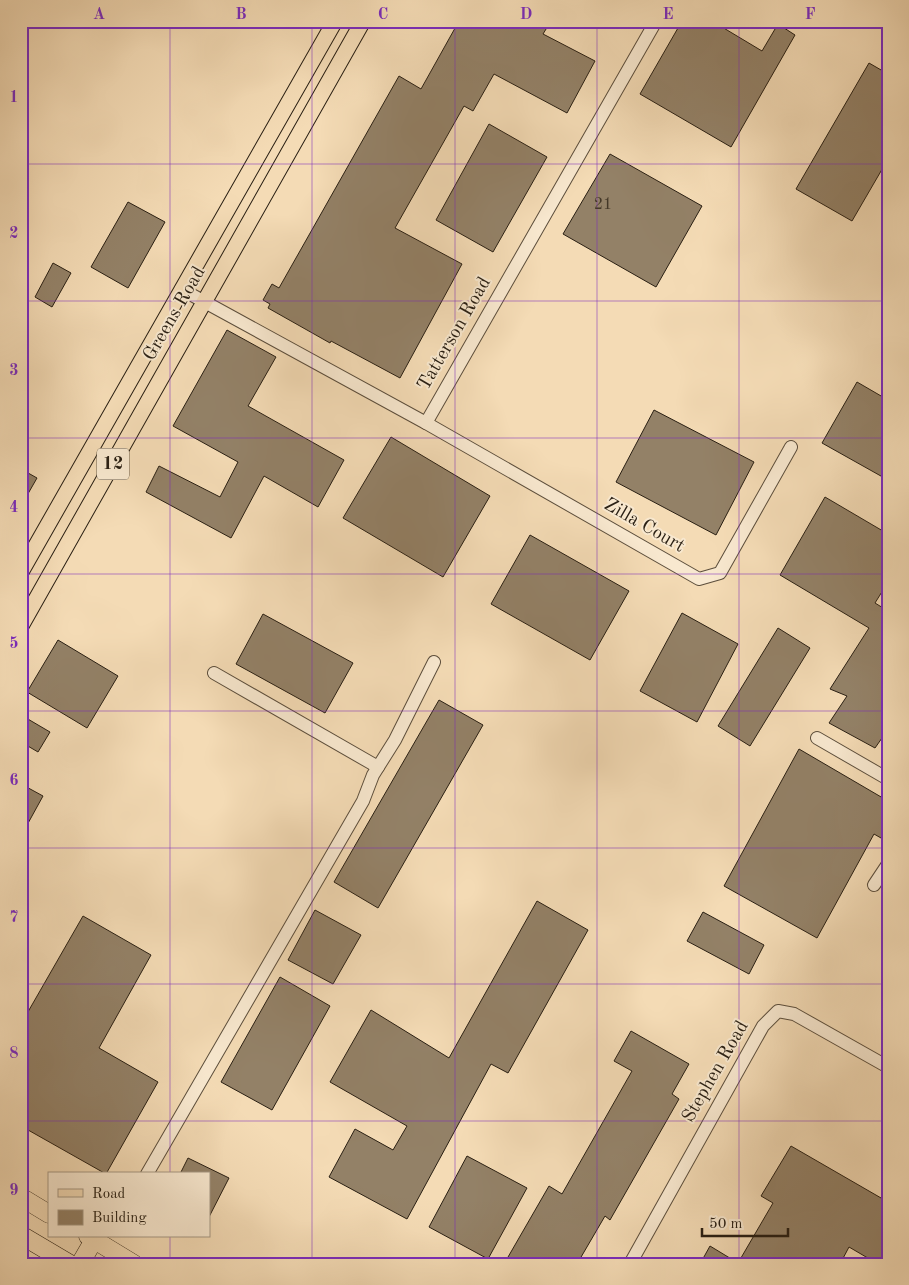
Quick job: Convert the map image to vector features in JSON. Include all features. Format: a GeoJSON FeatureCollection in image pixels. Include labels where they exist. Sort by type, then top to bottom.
{"type":"FeatureCollection","features":[{"type":"Feature","properties":{"kind":"highway"},"geometry":{"type":"LineString","coordinates":[[21,1198],[48,1213]]}},
{"type":"Feature","properties":{"kind":"highway"},"geometry":{"type":"LineString","coordinates":[[21,1235],[70,1264]]}},
{"type":"Feature","properties":{"kind":"highway"},"geometry":{"type":"LineString","coordinates":[[80,1264],[100,1240],[134,1264]]}},
{"type":"Feature","properties":{"kind":"main road","name":"Greens Road"},"geometry":{"type":"LineString","coordinates":[[21,572],[335,21]]}},
{"type":"Feature","properties":{"kind":"main road","name":"Greens Road"},"geometry":{"type":"LineString","coordinates":[[21,626],[363,21]]}},
{"type":"Feature","properties":{"kind":"main road"},"geometry":{"type":"LineString","coordinates":[[320,47],[342,58]]}},
{"type":"Feature","properties":{"kind":"street","name":"Tatterson Road"},"geometry":{"type":"LineString","coordinates":[[181,289],[426,423],[656,21]]}},
{"type":"Feature","properties":{"kind":"street","name":"Zilla Court"},"geometry":{"type":"LineString","coordinates":[[426,423],[699,579],[720,573],[791,447]]}},
{"type":"Feature","properties":{"kind":"street"},"geometry":{"type":"LineString","coordinates":[[149,1172],[363,801],[378,767],[416,700],[434,662]]}},
{"type":"Feature","properties":{"kind":"street"},"geometry":{"type":"LineString","coordinates":[[214,673],[378,767]]}},
{"type":"Feature","properties":{"kind":"street"},"geometry":{"type":"LineString","coordinates":[[817,738],[888,779]]}},
{"type":"Feature","properties":{"kind":"street"},"geometry":{"type":"LineString","coordinates":[[874,885],[888,864]]}},
{"type":"Feature","properties":{"kind":"street","name":"Stephen Road"},"geometry":{"type":"LineString","coordinates":[[630,1264],[764,1026],[778,1010],[794,1014],[886,1064]]}},
{"type":"Feature","properties":{"kind":"building"},"geometry":{"type":"Polygon","coordinates":[[[459,21],[551,21],[543,34],[595,61],[567,113],[494,74],[473,111],[464,106],[395,228],[462,264],[400,378],[331,341],[330,343],[268,308],[270,304],[263,300],[272,284],[279,288],[399,76],[421,89],[459,21]]]}},
{"type":"Feature","properties":{"kind":"building"},"geometry":{"type":"Polygon","coordinates":[[[682,21],[712,21],[762,51],[778,24],[795,35],[731,147],[640,94],[682,21]]]}},
{"type":"Feature","properties":{"kind":"building"},"geometry":{"type":"Polygon","coordinates":[[[869,63],[888,74],[888,159],[852,221],[796,189],[869,63]]]}},
{"type":"Feature","properties":{"kind":"building"},"geometry":{"type":"Polygon","coordinates":[[[489,124],[547,157],[493,252],[436,220],[489,124]]]}},
{"type":"Feature","properties":{"kind":"building"},"geometry":{"type":"Polygon","coordinates":[[[610,154],[702,206],[656,287],[563,234],[610,154]]]}},
{"type":"Feature","properties":{"kind":"building"},"geometry":{"type":"Polygon","coordinates":[[[128,202],[165,222],[128,288],[91,267],[128,202]]]}},
{"type":"Feature","properties":{"kind":"building"},"geometry":{"type":"Polygon","coordinates":[[[53,263],[71,273],[52,307],[35,297],[53,263]]]}},
{"type":"Feature","properties":{"kind":"building"},"geometry":{"type":"Polygon","coordinates":[[[227,330],[276,357],[248,406],[344,460],[318,507],[264,476],[231,538],[146,492],[159,466],[220,497],[238,462],[173,426],[227,330]]]}},
{"type":"Feature","properties":{"kind":"building"},"geometry":{"type":"Polygon","coordinates":[[[857,382],[888,400],[888,480],[822,443],[857,382]]]}},
{"type":"Feature","properties":{"kind":"building"},"geometry":{"type":"Polygon","coordinates":[[[654,410],[754,462],[716,535],[616,482],[654,410]]]}},
{"type":"Feature","properties":{"kind":"building"},"geometry":{"type":"Polygon","coordinates":[[[391,437],[490,496],[443,577],[343,518],[391,437]]]}},
{"type":"Feature","properties":{"kind":"building"},"geometry":{"type":"Polygon","coordinates":[[[21,469],[37,478],[21,506],[21,469]]]}},
{"type":"Feature","properties":{"kind":"building"},"geometry":{"type":"Polygon","coordinates":[[[825,497],[888,534],[888,582],[875,603],[888,611],[888,742],[882,738],[875,748],[829,723],[847,696],[830,689],[869,628],[780,575],[825,497]]]}},
{"type":"Feature","properties":{"kind":"building"},"geometry":{"type":"Polygon","coordinates":[[[530,535],[629,591],[590,660],[491,604],[530,535]]]}},
{"type":"Feature","properties":{"kind":"building"},"geometry":{"type":"Polygon","coordinates":[[[682,613],[738,644],[697,722],[640,691],[682,613]]]}},
{"type":"Feature","properties":{"kind":"building"},"geometry":{"type":"Polygon","coordinates":[[[263,614],[353,663],[325,713],[236,664],[263,614]]]}},
{"type":"Feature","properties":{"kind":"building"},"geometry":{"type":"Polygon","coordinates":[[[778,628],[810,648],[750,746],[718,726],[778,628]]]}},
{"type":"Feature","properties":{"kind":"building"},"geometry":{"type":"Polygon","coordinates":[[[58,640],[118,676],[87,728],[27,692],[58,640]]]}},
{"type":"Feature","properties":{"kind":"building"},"geometry":{"type":"Polygon","coordinates":[[[439,700],[483,725],[378,908],[334,882],[439,700]]]}},
{"type":"Feature","properties":{"kind":"building"},"geometry":{"type":"Polygon","coordinates":[[[21,715],[50,732],[38,752],[21,742],[21,715]]]}},
{"type":"Feature","properties":{"kind":"building"},"geometry":{"type":"Polygon","coordinates":[[[799,749],[888,801],[888,842],[874,834],[817,938],[724,886],[799,749]]]}},
{"type":"Feature","properties":{"kind":"building"},"geometry":{"type":"Polygon","coordinates":[[[21,784],[43,796],[21,836],[21,784]]]}},
{"type":"Feature","properties":{"kind":"building"},"geometry":{"type":"Polygon","coordinates":[[[537,901],[588,930],[508,1073],[491,1064],[407,1219],[329,1177],[355,1129],[393,1150],[407,1126],[330,1082],[371,1010],[449,1058],[537,901]]]}},
{"type":"Feature","properties":{"kind":"building"},"geometry":{"type":"Polygon","coordinates":[[[315,910],[361,935],[333,984],[288,960],[315,910]]]}},
{"type":"Feature","properties":{"kind":"building"},"geometry":{"type":"Polygon","coordinates":[[[703,912],[764,945],[749,974],[687,941],[703,912]]]}},
{"type":"Feature","properties":{"kind":"building"},"geometry":{"type":"Polygon","coordinates":[[[83,916],[151,955],[99,1048],[158,1082],[107,1172],[102,1172],[21,1126],[21,1024],[83,916]]]}},
{"type":"Feature","properties":{"kind":"building"},"geometry":{"type":"Polygon","coordinates":[[[280,977],[330,1006],[272,1110],[221,1082],[280,977]]]}},
{"type":"Feature","properties":{"kind":"building"},"geometry":{"type":"Polygon","coordinates":[[[631,1031],[689,1064],[672,1094],[679,1099],[610,1220],[605,1216],[577,1264],[504,1264],[549,1186],[562,1194],[632,1071],[614,1061],[631,1031]]]}},
{"type":"Feature","properties":{"kind":"building"},"geometry":{"type":"Polygon","coordinates":[[[791,1146],[888,1202],[888,1264],[878,1264],[849,1247],[840,1264],[700,1264],[710,1246],[738,1263],[773,1203],[761,1196],[791,1146]]]}},
{"type":"Feature","properties":{"kind":"building"},"geometry":{"type":"Polygon","coordinates":[[[467,1156],[527,1188],[488,1259],[429,1227],[467,1156]]]}},
{"type":"Feature","properties":{"kind":"building"},"geometry":{"type":"Polygon","coordinates":[[[188,1158],[229,1178],[210,1215],[210,1172],[181,1172],[188,1158]]]}}]}
